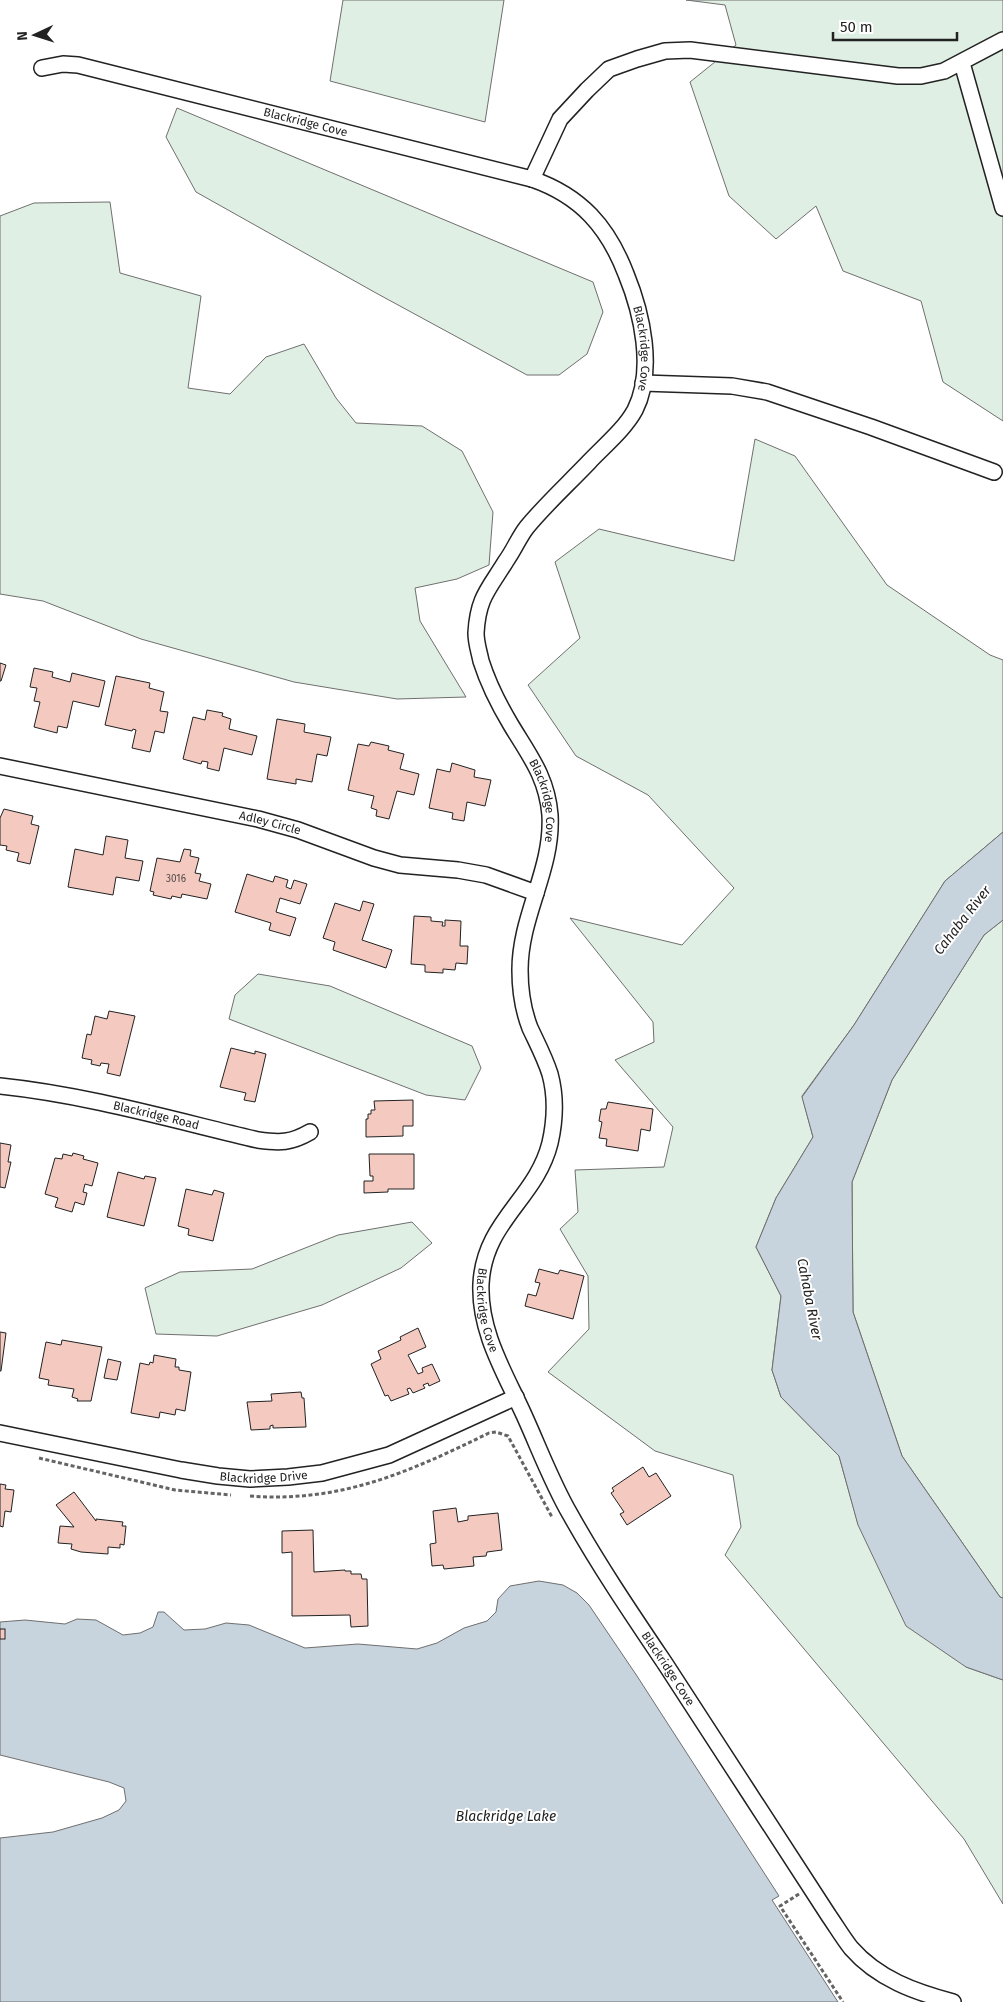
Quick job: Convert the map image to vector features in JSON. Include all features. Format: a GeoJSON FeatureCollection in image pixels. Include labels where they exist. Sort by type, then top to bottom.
{"type":"FeatureCollection","features":[{"type":"Feature","properties":{"kind":"street"},"geometry":{"type":"LineString","coordinates":[[532,179],[560,119],[586,90],[609,70],[637,59],[665,51],[690,50],[898,76],[920,76],[944,71],[1003,40]]}},
{"type":"Feature","properties":{"kind":"street"},"geometry":{"type":"LineString","coordinates":[[962,63],[1003,208]]}},
{"type":"Feature","properties":{"kind":"street","name":"Blackridge Cove"},"geometry":{"type":"LineString","coordinates":[[42,68],[63,64],[78,65],[532,179],[552,186],[583,206],[604,231],[621,261],[636,298],[645,341],[643,383],[635,409],[620,430],[524,530],[507,560],[484,592],[478,616],[475,640],[485,674],[510,723],[535,762],[547,796],[550,817],[548,858],[528,915],[523,937],[520,968],[522,994],[528,1024],[549,1073],[553,1094],[554,1120],[549,1146],[539,1172],[490,1240],[481,1284],[485,1323],[494,1353],[568,1512],[667,1668],[852,1948],[872,1968],[893,1981],[925,1994],[953,2002]]}},
{"type":"Feature","properties":{"kind":"street"},"geometry":{"type":"LineString","coordinates":[[643,383],[732,386],[767,392],[871,427],[994,472]]}},
{"type":"Feature","properties":{"kind":"street","name":"Adley Circle"},"geometry":{"type":"LineString","coordinates":[[0,766],[258,819],[298,830],[374,858],[400,865],[458,870],[486,875],[536,894]]}},
{"type":"Feature","properties":{"kind":"street","name":"Blackridge Road"},"geometry":{"type":"LineString","coordinates":[[0,1086],[31,1089],[258,1140],[280,1143],[298,1139],[310,1132]]}},
{"type":"Feature","properties":{"kind":"street","name":"Blackridge Drive"},"geometry":{"type":"LineString","coordinates":[[0,1433],[199,1473],[250,1479],[288,1477],[322,1473],[389,1455],[516,1397]]}},
{"type":"Feature","properties":{"kind":"path"},"geometry":{"type":"LineString","coordinates":[[248,1496],[292,1498],[372,1483],[426,1464],[496,1432],[508,1436],[546,1508],[556,1523]]}},
{"type":"Feature","properties":{"kind":"path"},"geometry":{"type":"LineString","coordinates":[[33,1454],[42,1459],[175,1490],[239,1495]]}},
{"type":"Feature","properties":{"kind":"path"},"geometry":{"type":"LineString","coordinates":[[794,1886],[804,1902]]}},
{"type":"Feature","properties":{"kind":"path"},"geometry":{"type":"LineString","coordinates":[[799,1894],[780,1906],[843,2002]]}},
{"type":"Feature","properties":{"kind":"green space"},"geometry":{"type":"Polygon","coordinates":[[[343,0],[504,0],[485,122],[330,81],[343,0]]]}},
{"type":"Feature","properties":{"kind":"green space"},"geometry":{"type":"Polygon","coordinates":[[[686,0],[1003,0],[1003,421],[943,382],[921,301],[843,271],[816,206],[776,239],[729,196],[690,82],[736,45],[725,5],[686,0]]]}},
{"type":"Feature","properties":{"kind":"green space"},"geometry":{"type":"Polygon","coordinates":[[[177,108],[593,282],[603,312],[587,354],[559,375],[527,375],[196,192],[166,137],[177,108]]]}},
{"type":"Feature","properties":{"kind":"green space"},"geometry":{"type":"Polygon","coordinates":[[[110,202],[120,273],[201,296],[188,388],[230,394],[266,357],[304,344],[336,398],[356,423],[422,426],[462,451],[493,512],[489,565],[457,579],[415,588],[420,621],[466,697],[397,699],[294,682],[141,639],[43,601],[0,594],[0,216],[34,203],[110,202]]]}},
{"type":"Feature","properties":{"kind":"green space"},"geometry":{"type":"Polygon","coordinates":[[[755,439],[795,456],[887,585],[990,655],[1003,660],[1003,832],[945,881],[854,1025],[802,1096],[813,1137],[776,1198],[756,1247],[781,1296],[772,1370],[781,1397],[839,1456],[858,1524],[966,1667],[1003,1680],[1003,1904],[964,1839],[725,1555],[741,1527],[733,1475],[655,1451],[548,1372],[589,1329],[588,1276],[560,1229],[578,1212],[575,1170],[664,1167],[673,1127],[615,1060],[654,1042],[653,1022],[570,918],[682,945],[734,888],[648,795],[576,756],[528,685],[580,638],[555,562],[599,529],[734,561],[755,439]]]}},
{"type":"Feature","properties":{"kind":"green space"},"geometry":{"type":"Polygon","coordinates":[[[1003,920],[1003,1598],[1000,1597],[902,1456],[853,1312],[852,1182],[892,1080],[984,935],[1003,920]]]}},
{"type":"Feature","properties":{"kind":"green space"},"geometry":{"type":"Polygon","coordinates":[[[258,974],[330,986],[472,1046],[481,1068],[465,1100],[426,1095],[229,1019],[235,995],[258,974]]]}},
{"type":"Feature","properties":{"kind":"green space"},"geometry":{"type":"Polygon","coordinates":[[[412,1222],[432,1243],[401,1268],[322,1305],[217,1336],[156,1334],[145,1288],[180,1272],[252,1269],[338,1235],[412,1222]]]}},
{"type":"Feature","properties":{"kind":"water","name":"Cahaba River"},"geometry":{"type":"Polygon","coordinates":[[[1003,832],[1003,920],[984,935],[892,1080],[852,1182],[853,1312],[902,1456],[1000,1597],[1003,1598],[1003,1680],[966,1667],[906,1626],[858,1525],[839,1456],[781,1397],[772,1370],[781,1296],[756,1247],[776,1198],[813,1137],[802,1097],[854,1025],[945,881],[1003,832]]]}},
{"type":"Feature","properties":{"kind":"water","name":"Blackridge Lake"},"geometry":{"type":"Polygon","coordinates":[[[539,1581],[563,1585],[577,1593],[589,1605],[779,1896],[772,1900],[838,2002],[0,2002],[0,1838],[53,1832],[102,1818],[119,1810],[126,1801],[124,1788],[109,1782],[0,1755],[0,1622],[25,1620],[65,1624],[77,1619],[96,1620],[123,1635],[140,1633],[153,1627],[158,1612],[164,1612],[184,1630],[205,1629],[226,1623],[249,1625],[305,1648],[358,1644],[417,1649],[437,1643],[464,1628],[487,1621],[496,1612],[498,1599],[510,1586],[539,1581]]]}},
{"type":"Feature","properties":{"kind":"building"},"geometry":{"type":"Polygon","coordinates":[[[0,663],[6,665],[1,681],[0,681],[0,663]]]}},
{"type":"Feature","properties":{"kind":"building"},"geometry":{"type":"Polygon","coordinates":[[[34,668],[53,672],[52,677],[70,682],[72,673],[105,681],[99,707],[73,701],[67,728],[58,726],[57,733],[34,727],[40,702],[34,701],[37,688],[30,687],[34,668]]]}},
{"type":"Feature","properties":{"kind":"building"},"geometry":{"type":"Polygon","coordinates":[[[116,676],[150,683],[149,688],[164,692],[160,711],[168,712],[164,733],[155,731],[150,752],[132,748],[136,730],[133,729],[132,731],[105,725],[116,676]]]}},
{"type":"Feature","properties":{"kind":"building"},"geometry":{"type":"Polygon","coordinates":[[[207,710],[223,713],[222,716],[231,719],[229,729],[257,736],[252,755],[224,748],[219,771],[207,768],[208,762],[202,761],[201,764],[183,759],[193,717],[205,720],[207,710]]]}},
{"type":"Feature","properties":{"kind":"building"},"geometry":{"type":"Polygon","coordinates":[[[277,719],[305,724],[304,732],[331,737],[327,756],[317,754],[312,782],[296,779],[296,784],[267,779],[277,719]]]}},
{"type":"Feature","properties":{"kind":"building"},"geometry":{"type":"Polygon","coordinates":[[[371,742],[389,746],[388,750],[404,754],[400,769],[419,774],[414,795],[397,791],[389,819],[376,816],[377,810],[371,808],[374,796],[348,790],[358,744],[369,746],[371,742]]]}},
{"type":"Feature","properties":{"kind":"building"},"geometry":{"type":"Polygon","coordinates":[[[452,763],[475,770],[474,777],[491,780],[485,806],[467,802],[464,821],[452,819],[453,813],[429,808],[437,769],[450,772],[452,763]]]}},
{"type":"Feature","properties":{"kind":"building"},"geometry":{"type":"Polygon","coordinates":[[[4,809],[33,816],[31,824],[39,826],[30,864],[17,861],[19,853],[6,850],[7,846],[0,845],[0,818],[4,809]]]}},
{"type":"Feature","properties":{"kind":"building"},"geometry":{"type":"Polygon","coordinates":[[[106,836],[128,840],[125,858],[143,861],[139,881],[116,877],[113,895],[68,887],[75,849],[103,855],[106,836]]]}},
{"type":"Feature","properties":{"kind":"building"},"geometry":{"type":"Polygon","coordinates":[[[184,849],[191,850],[190,856],[199,858],[195,873],[201,874],[199,881],[211,884],[207,899],[182,894],[181,898],[172,896],[171,899],[153,895],[154,892],[150,891],[157,858],[180,862],[184,849]]]}},
{"type":"Feature","properties":{"kind":"building"},"geometry":{"type":"Polygon","coordinates":[[[247,874],[273,882],[275,876],[288,880],[286,887],[291,889],[294,880],[307,884],[300,904],[280,898],[276,912],[296,918],[290,936],[269,930],[271,923],[235,912],[247,874]]]}},
{"type":"Feature","properties":{"kind":"building"},"geometry":{"type":"Polygon","coordinates":[[[363,901],[374,904],[362,940],[392,950],[386,968],[333,950],[335,942],[323,938],[335,903],[360,911],[363,901]]]}},
{"type":"Feature","properties":{"kind":"building"},"geometry":{"type":"Polygon","coordinates":[[[414,916],[431,917],[431,921],[443,922],[442,926],[445,926],[445,920],[461,921],[460,946],[468,946],[467,964],[456,963],[455,970],[443,969],[443,973],[425,972],[425,965],[411,964],[414,916]]]}},
{"type":"Feature","properties":{"kind":"building"},"geometry":{"type":"Polygon","coordinates":[[[109,1011],[135,1016],[120,1076],[107,1073],[109,1064],[101,1063],[100,1066],[91,1064],[92,1060],[82,1058],[87,1034],[91,1035],[95,1016],[107,1019],[109,1011]]]}},
{"type":"Feature","properties":{"kind":"building"},"geometry":{"type":"Polygon","coordinates":[[[231,1048],[255,1054],[255,1051],[266,1054],[255,1102],[244,1100],[246,1093],[220,1087],[231,1048]]]}},
{"type":"Feature","properties":{"kind":"building"},"geometry":{"type":"Polygon","coordinates":[[[413,1100],[413,1126],[403,1126],[403,1136],[366,1137],[366,1119],[368,1119],[368,1114],[371,1114],[371,1110],[375,1110],[374,1101],[413,1100]]]}},
{"type":"Feature","properties":{"kind":"building"},"geometry":{"type":"Polygon","coordinates":[[[608,1102],[653,1109],[650,1131],[641,1129],[638,1151],[606,1146],[607,1139],[599,1138],[602,1122],[599,1121],[601,1109],[606,1109],[608,1102]]]}},
{"type":"Feature","properties":{"kind":"building"},"geometry":{"type":"Polygon","coordinates":[[[0,1143],[11,1145],[8,1162],[11,1162],[5,1188],[0,1187],[0,1143]]]}},
{"type":"Feature","properties":{"kind":"building"},"geometry":{"type":"Polygon","coordinates":[[[73,1153],[84,1156],[83,1159],[98,1163],[92,1186],[85,1184],[83,1192],[87,1193],[84,1205],[75,1202],[72,1212],[55,1207],[58,1198],[45,1194],[55,1158],[62,1159],[63,1154],[72,1156],[73,1153]]]}},
{"type":"Feature","properties":{"kind":"building"},"geometry":{"type":"Polygon","coordinates":[[[369,1154],[414,1154],[414,1189],[388,1189],[388,1192],[364,1193],[364,1181],[373,1181],[373,1176],[370,1176],[369,1154]]]}},
{"type":"Feature","properties":{"kind":"building"},"geometry":{"type":"Polygon","coordinates":[[[118,1172],[144,1179],[145,1176],[156,1178],[144,1226],[107,1217],[118,1172]]]}},
{"type":"Feature","properties":{"kind":"building"},"geometry":{"type":"Polygon","coordinates":[[[186,1189],[212,1195],[214,1190],[224,1193],[213,1241],[188,1235],[189,1229],[178,1226],[186,1189]]]}},
{"type":"Feature","properties":{"kind":"building"},"geometry":{"type":"Polygon","coordinates":[[[539,1269],[558,1274],[560,1270],[584,1276],[573,1319],[525,1306],[528,1294],[536,1296],[540,1283],[535,1282],[539,1269]]]}},
{"type":"Feature","properties":{"kind":"building"},"geometry":{"type":"Polygon","coordinates":[[[418,1328],[426,1347],[408,1355],[418,1374],[423,1372],[422,1368],[432,1364],[440,1381],[429,1386],[428,1383],[423,1385],[425,1388],[413,1393],[410,1388],[407,1389],[409,1394],[391,1401],[388,1395],[385,1396],[371,1364],[381,1359],[378,1351],[401,1340],[400,1337],[418,1328]]]}},
{"type":"Feature","properties":{"kind":"building"},"geometry":{"type":"Polygon","coordinates":[[[0,1332],[6,1333],[1,1371],[0,1371],[0,1332]]]}},
{"type":"Feature","properties":{"kind":"building"},"geometry":{"type":"Polygon","coordinates":[[[62,1340],[102,1347],[91,1401],[77,1401],[78,1399],[72,1397],[74,1389],[48,1385],[49,1380],[39,1378],[46,1342],[61,1345],[62,1340]]]}},
{"type":"Feature","properties":{"kind":"building"},"geometry":{"type":"Polygon","coordinates":[[[154,1355],[176,1359],[175,1367],[179,1367],[179,1370],[191,1372],[185,1411],[176,1409],[175,1415],[160,1412],[159,1418],[131,1413],[140,1363],[149,1365],[150,1362],[153,1363],[154,1355]]]}},
{"type":"Feature","properties":{"kind":"building"},"geometry":{"type":"Polygon","coordinates":[[[108,1359],[121,1362],[117,1380],[104,1378],[108,1359]]]}},
{"type":"Feature","properties":{"kind":"building"},"geometry":{"type":"Polygon","coordinates":[[[301,1392],[302,1398],[304,1398],[306,1427],[273,1428],[273,1425],[270,1426],[270,1429],[251,1430],[247,1402],[272,1401],[271,1394],[301,1392]]]}},
{"type":"Feature","properties":{"kind":"building"},"geometry":{"type":"Polygon","coordinates":[[[643,1467],[649,1477],[656,1473],[671,1496],[627,1525],[620,1514],[624,1512],[611,1493],[614,1491],[612,1488],[643,1467]]]}},
{"type":"Feature","properties":{"kind":"building"},"geometry":{"type":"Polygon","coordinates":[[[0,1484],[6,1485],[5,1489],[14,1490],[11,1512],[5,1511],[3,1527],[0,1526],[0,1484]]]}},
{"type":"Feature","properties":{"kind":"building"},"geometry":{"type":"Polygon","coordinates":[[[74,1492],[96,1521],[96,1519],[123,1522],[122,1526],[126,1526],[124,1545],[120,1544],[120,1548],[108,1547],[108,1554],[81,1552],[71,1549],[72,1544],[58,1543],[60,1526],[74,1527],[56,1505],[74,1492]]]}},
{"type":"Feature","properties":{"kind":"building"},"geometry":{"type":"Polygon","coordinates":[[[456,1508],[458,1522],[468,1520],[468,1516],[498,1513],[502,1550],[487,1552],[486,1556],[473,1557],[474,1566],[444,1569],[443,1565],[432,1566],[430,1544],[436,1543],[433,1511],[456,1508]]]}},
{"type":"Feature","properties":{"kind":"building"},"geometry":{"type":"Polygon","coordinates":[[[313,1530],[314,1572],[345,1570],[351,1571],[351,1574],[361,1574],[362,1579],[367,1579],[368,1626],[351,1627],[350,1615],[292,1616],[292,1552],[282,1553],[282,1531],[313,1530]]]}},
{"type":"Feature","properties":{"kind":"building"},"geometry":{"type":"Polygon","coordinates":[[[0,1629],[5,1629],[5,1639],[0,1639],[0,1629]]]}}]}
